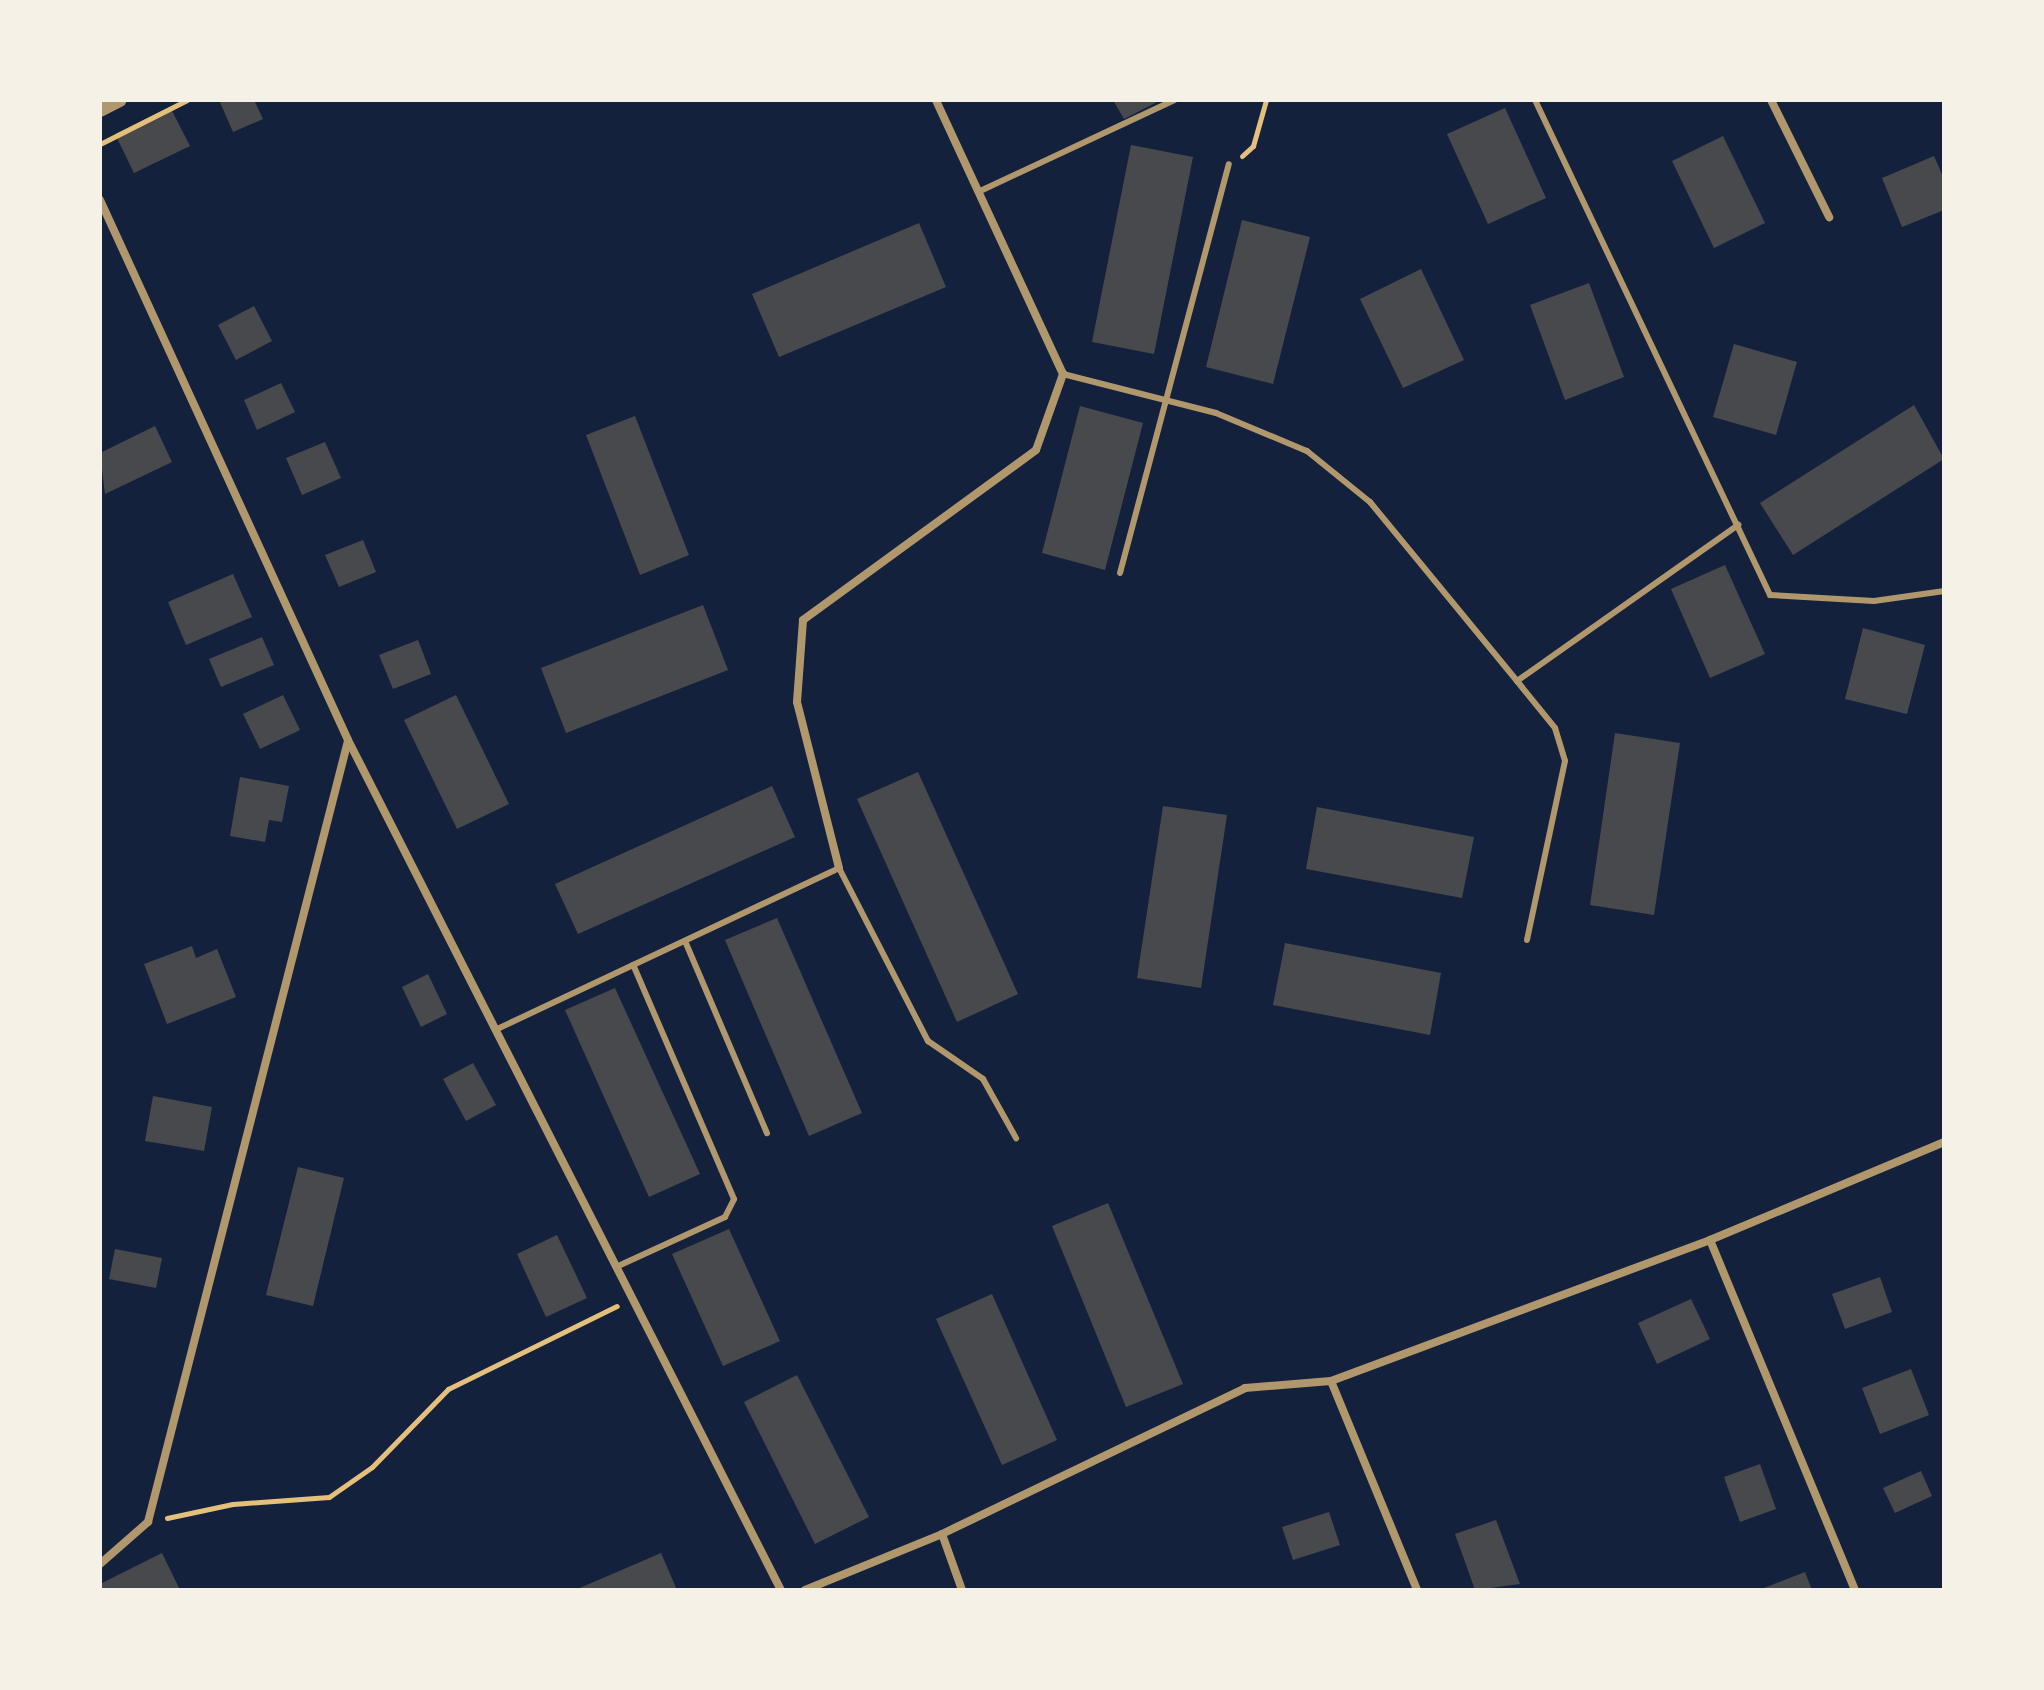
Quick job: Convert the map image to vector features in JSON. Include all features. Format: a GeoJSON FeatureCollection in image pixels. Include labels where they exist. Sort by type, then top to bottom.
{"type":"FeatureCollection","features":[{"type":"Feature","properties":{"kind":"street"},"geometry":{"type":"LineString","coordinates":[[100,110],[120,100]]}},
{"type":"Feature","properties":{"kind":"street"},"geometry":{"type":"LineString","coordinates":[[839,868],[797,702],[803,620],[1036,450],[1063,374],[936,100]]}},
{"type":"Feature","properties":{"kind":"street"},"geometry":{"type":"LineString","coordinates":[[1771,100],[1829,217]]}},
{"type":"Feature","properties":{"kind":"street"},"geometry":{"type":"LineString","coordinates":[[100,200],[348,740],[781,1590]]}},
{"type":"Feature","properties":{"kind":"street"},"geometry":{"type":"LineString","coordinates":[[100,1564],[148,1522],[348,740]]}},
{"type":"Feature","properties":{"kind":"street"},"geometry":{"type":"LineString","coordinates":[[805,1590],[942,1534],[1245,1388],[1331,1381],[1710,1240],[1944,1142]]}},
{"type":"Feature","properties":{"kind":"street"},"geometry":{"type":"LineString","coordinates":[[1710,1240],[1855,1590]]}},
{"type":"Feature","properties":{"kind":"street"},"geometry":{"type":"LineString","coordinates":[[1331,1381],[1417,1590]]}},
{"type":"Feature","properties":{"kind":"street"},"geometry":{"type":"LineString","coordinates":[[942,1534],[962,1590]]}},
{"type":"Feature","properties":{"kind":"lane"},"geometry":{"type":"LineString","coordinates":[[978,192],[1174,100]]}},
{"type":"Feature","properties":{"kind":"lane"},"geometry":{"type":"LineString","coordinates":[[1535,100],[1770,595],[1874,601],[1944,591]]}},
{"type":"Feature","properties":{"kind":"lane"},"geometry":{"type":"LineString","coordinates":[[1120,573],[1229,164]]}},
{"type":"Feature","properties":{"kind":"lane"},"geometry":{"type":"LineString","coordinates":[[1063,374],[1216,413],[1307,451],[1370,502],[1517,681],[1555,728],[1565,761],[1527,940]]}},
{"type":"Feature","properties":{"kind":"lane"},"geometry":{"type":"LineString","coordinates":[[1517,681],[1738,525]]}},
{"type":"Feature","properties":{"kind":"lane"},"geometry":{"type":"LineString","coordinates":[[495,1030],[839,868],[928,1041],[983,1079],[1016,1138]]}},
{"type":"Feature","properties":{"kind":"lane"},"geometry":{"type":"LineString","coordinates":[[685,941],[767,1133]]}},
{"type":"Feature","properties":{"kind":"lane"},"geometry":{"type":"LineString","coordinates":[[616,1267],[725,1217],[734,1199],[633,965]]}},
{"type":"Feature","properties":{"kind":"path"},"geometry":{"type":"LineString","coordinates":[[100,144],[187,100]]}},
{"type":"Feature","properties":{"kind":"path"},"geometry":{"type":"LineString","coordinates":[[1229,164],[1253,146],[1266,100]]}},
{"type":"Feature","properties":{"kind":"path"},"geometry":{"type":"LineString","coordinates":[[148,1522],[233,1504],[329,1497],[372,1467],[448,1389],[632,1299]]}},
{"type":"Feature","properties":{"kind":"building"},"geometry":{"type":"Polygon","coordinates":[[[219,100],[254,100],[263,119],[233,132],[219,100]]]}},
{"type":"Feature","properties":{"kind":"building"},"geometry":{"type":"Polygon","coordinates":[[[1113,100],[1161,100],[1124,119],[1113,100]]]}},
{"type":"Feature","properties":{"kind":"building"},"geometry":{"type":"Polygon","coordinates":[[[170,107],[190,146],[134,173],[115,134],[170,107]]]}},
{"type":"Feature","properties":{"kind":"building"},"geometry":{"type":"Polygon","coordinates":[[[1505,108],[1546,198],[1488,224],[1447,134],[1505,108]]]}},
{"type":"Feature","properties":{"kind":"building"},"geometry":{"type":"Polygon","coordinates":[[[1723,136],[1765,223],[1714,248],[1672,161],[1723,136]]]}},
{"type":"Feature","properties":{"kind":"building"},"geometry":{"type":"Polygon","coordinates":[[[1131,145],[1193,157],[1154,354],[1092,342],[1131,145]]]}},
{"type":"Feature","properties":{"kind":"building"},"geometry":{"type":"Polygon","coordinates":[[[1934,156],[1944,179],[1944,210],[1902,227],[1882,178],[1934,156]]]}},
{"type":"Feature","properties":{"kind":"building"},"geometry":{"type":"Polygon","coordinates":[[[1242,220],[1310,237],[1273,384],[1206,367],[1242,220]]]}},
{"type":"Feature","properties":{"kind":"building"},"geometry":{"type":"Polygon","coordinates":[[[919,223],[946,287],[779,357],[752,294],[919,223]]]}},
{"type":"Feature","properties":{"kind":"building"},"geometry":{"type":"Polygon","coordinates":[[[1421,269],[1464,360],[1403,388],[1360,299],[1421,269]]]}},
{"type":"Feature","properties":{"kind":"building"},"geometry":{"type":"Polygon","coordinates":[[[1589,283],[1624,377],[1565,400],[1530,305],[1589,283]]]}},
{"type":"Feature","properties":{"kind":"building"},"geometry":{"type":"Polygon","coordinates":[[[254,306],[272,341],[236,360],[218,325],[254,306]]]}},
{"type":"Feature","properties":{"kind":"building"},"geometry":{"type":"Polygon","coordinates":[[[1734,344],[1797,362],[1776,435],[1713,417],[1734,344]]]}},
{"type":"Feature","properties":{"kind":"building"},"geometry":{"type":"Polygon","coordinates":[[[281,383],[295,412],[257,430],[244,400],[281,383]]]}},
{"type":"Feature","properties":{"kind":"building"},"geometry":{"type":"Polygon","coordinates":[[[1914,405],[1944,459],[1793,555],[1760,503],[1914,405]]]}},
{"type":"Feature","properties":{"kind":"building"},"geometry":{"type":"Polygon","coordinates":[[[1080,406],[1143,423],[1105,570],[1042,553],[1080,406]]]}},
{"type":"Feature","properties":{"kind":"building"},"geometry":{"type":"Polygon","coordinates":[[[635,416],[689,555],[640,575],[586,435],[635,416]]]}},
{"type":"Feature","properties":{"kind":"building"},"geometry":{"type":"Polygon","coordinates":[[[155,426],[172,462],[105,494],[100,453],[155,426]]]}},
{"type":"Feature","properties":{"kind":"building"},"geometry":{"type":"Polygon","coordinates":[[[325,442],[341,478],[302,495],[286,458],[325,442]]]}},
{"type":"Feature","properties":{"kind":"building"},"geometry":{"type":"Polygon","coordinates":[[[363,540],[376,572],[339,587],[325,555],[363,540]]]}},
{"type":"Feature","properties":{"kind":"building"},"geometry":{"type":"Polygon","coordinates":[[[1725,565],[1765,654],[1710,678],[1671,589],[1725,565]]]}},
{"type":"Feature","properties":{"kind":"building"},"geometry":{"type":"Polygon","coordinates":[[[233,574],[252,617],[186,645],[168,602],[233,574]]]}},
{"type":"Feature","properties":{"kind":"building"},"geometry":{"type":"Polygon","coordinates":[[[703,605],[728,670],[566,733],[541,668],[703,605]]]}},
{"type":"Feature","properties":{"kind":"building"},"geometry":{"type":"Polygon","coordinates":[[[1863,628],[1925,645],[1907,714],[1845,699],[1863,628]]]}},
{"type":"Feature","properties":{"kind":"building"},"geometry":{"type":"Polygon","coordinates":[[[262,637],[274,665],[221,687],[209,659],[262,637]]]}},
{"type":"Feature","properties":{"kind":"building"},"geometry":{"type":"Polygon","coordinates":[[[418,640],[431,674],[393,689],[379,655],[418,640]]]}},
{"type":"Feature","properties":{"kind":"building"},"geometry":{"type":"Polygon","coordinates":[[[283,695],[300,730],[260,749],[243,714],[283,695]]]}},
{"type":"Feature","properties":{"kind":"building"},"geometry":{"type":"Polygon","coordinates":[[[456,695],[509,804],[457,829],[404,720],[456,695]]]}},
{"type":"Feature","properties":{"kind":"building"},"geometry":{"type":"Polygon","coordinates":[[[1615,733],[1680,743],[1654,915],[1590,905],[1615,733]]]}},
{"type":"Feature","properties":{"kind":"building"},"geometry":{"type":"Polygon","coordinates":[[[918,772],[1018,994],[957,1022],[857,799],[918,772]]]}},
{"type":"Feature","properties":{"kind":"building"},"geometry":{"type":"Polygon","coordinates":[[[240,777],[289,786],[282,822],[269,820],[265,842],[230,836],[240,777]]]}},
{"type":"Feature","properties":{"kind":"building"},"geometry":{"type":"Polygon","coordinates":[[[772,786],[795,837],[578,934],[555,884],[772,786]]]}},
{"type":"Feature","properties":{"kind":"building"},"geometry":{"type":"Polygon","coordinates":[[[1163,806],[1227,815],[1201,988],[1137,978],[1163,806]]]}},
{"type":"Feature","properties":{"kind":"building"},"geometry":{"type":"Polygon","coordinates":[[[1317,807],[1474,837],[1462,898],[1306,869],[1317,807]]]}},
{"type":"Feature","properties":{"kind":"building"},"geometry":{"type":"Polygon","coordinates":[[[777,918],[862,1113],[809,1136],[725,940],[777,918]]]}},
{"type":"Feature","properties":{"kind":"building"},"geometry":{"type":"Polygon","coordinates":[[[1285,943],[1441,973],[1430,1035],[1273,1005],[1285,943]]]}},
{"type":"Feature","properties":{"kind":"building"},"geometry":{"type":"Polygon","coordinates":[[[192,946],[196,958],[217,949],[236,997],[167,1024],[144,964],[192,946]]]}},
{"type":"Feature","properties":{"kind":"building"},"geometry":{"type":"Polygon","coordinates":[[[428,974],[447,1014],[421,1027],[402,987],[428,974]]]}},
{"type":"Feature","properties":{"kind":"building"},"geometry":{"type":"Polygon","coordinates":[[[615,988],[700,1174],[649,1197],[565,1010],[615,988]]]}},
{"type":"Feature","properties":{"kind":"building"},"geometry":{"type":"Polygon","coordinates":[[[473,1063],[496,1105],[466,1121],[443,1079],[473,1063]]]}},
{"type":"Feature","properties":{"kind":"building"},"geometry":{"type":"Polygon","coordinates":[[[153,1096],[212,1107],[204,1151],[145,1141],[153,1096]]]}},
{"type":"Feature","properties":{"kind":"building"},"geometry":{"type":"Polygon","coordinates":[[[298,1167],[344,1178],[313,1306],[266,1295],[298,1167]]]}},
{"type":"Feature","properties":{"kind":"building"},"geometry":{"type":"Polygon","coordinates":[[[1108,1203],[1183,1384],[1126,1407],[1052,1226],[1108,1203]]]}},
{"type":"Feature","properties":{"kind":"building"},"geometry":{"type":"Polygon","coordinates":[[[729,1229],[780,1341],[723,1366],[672,1254],[729,1229]]]}},
{"type":"Feature","properties":{"kind":"building"},"geometry":{"type":"Polygon","coordinates":[[[557,1235],[587,1298],[546,1317],[517,1254],[557,1235]]]}},
{"type":"Feature","properties":{"kind":"building"},"geometry":{"type":"Polygon","coordinates":[[[115,1249],[162,1258],[156,1288],[109,1279],[115,1249]]]}},
{"type":"Feature","properties":{"kind":"building"},"geometry":{"type":"Polygon","coordinates":[[[1880,1277],[1892,1312],[1845,1329],[1832,1294],[1880,1277]]]}},
{"type":"Feature","properties":{"kind":"building"},"geometry":{"type":"Polygon","coordinates":[[[992,1294],[1057,1440],[1002,1465],[936,1319],[992,1294]]]}},
{"type":"Feature","properties":{"kind":"building"},"geometry":{"type":"Polygon","coordinates":[[[1691,1299],[1710,1339],[1657,1364],[1638,1323],[1691,1299]]]}},
{"type":"Feature","properties":{"kind":"building"},"geometry":{"type":"Polygon","coordinates":[[[1911,1369],[1929,1415],[1880,1434],[1862,1388],[1911,1369]]]}},
{"type":"Feature","properties":{"kind":"building"},"geometry":{"type":"Polygon","coordinates":[[[797,1375],[869,1517],[815,1544],[744,1402],[797,1375]]]}},
{"type":"Feature","properties":{"kind":"building"},"geometry":{"type":"Polygon","coordinates":[[[1760,1464],[1776,1509],[1740,1522],[1724,1477],[1760,1464]]]}},
{"type":"Feature","properties":{"kind":"building"},"geometry":{"type":"Polygon","coordinates":[[[1921,1471],[1932,1496],[1895,1513],[1883,1488],[1921,1471]]]}},
{"type":"Feature","properties":{"kind":"building"},"geometry":{"type":"Polygon","coordinates":[[[1329,1512],[1340,1545],[1293,1560],[1282,1527],[1329,1512]]]}},
{"type":"Feature","properties":{"kind":"building"},"geometry":{"type":"Polygon","coordinates":[[[1496,1520],[1520,1584],[1475,1590],[1455,1534],[1496,1520]]]}},
{"type":"Feature","properties":{"kind":"building"},"geometry":{"type":"Polygon","coordinates":[[[162,1553],[180,1590],[100,1590],[100,1584],[162,1553]]]}},
{"type":"Feature","properties":{"kind":"building"},"geometry":{"type":"Polygon","coordinates":[[[661,1553],[677,1590],[575,1590],[661,1553]]]}},
{"type":"Feature","properties":{"kind":"building"},"geometry":{"type":"Polygon","coordinates":[[[1805,1572],[1812,1590],[1759,1590],[1805,1572]]]}}]}
